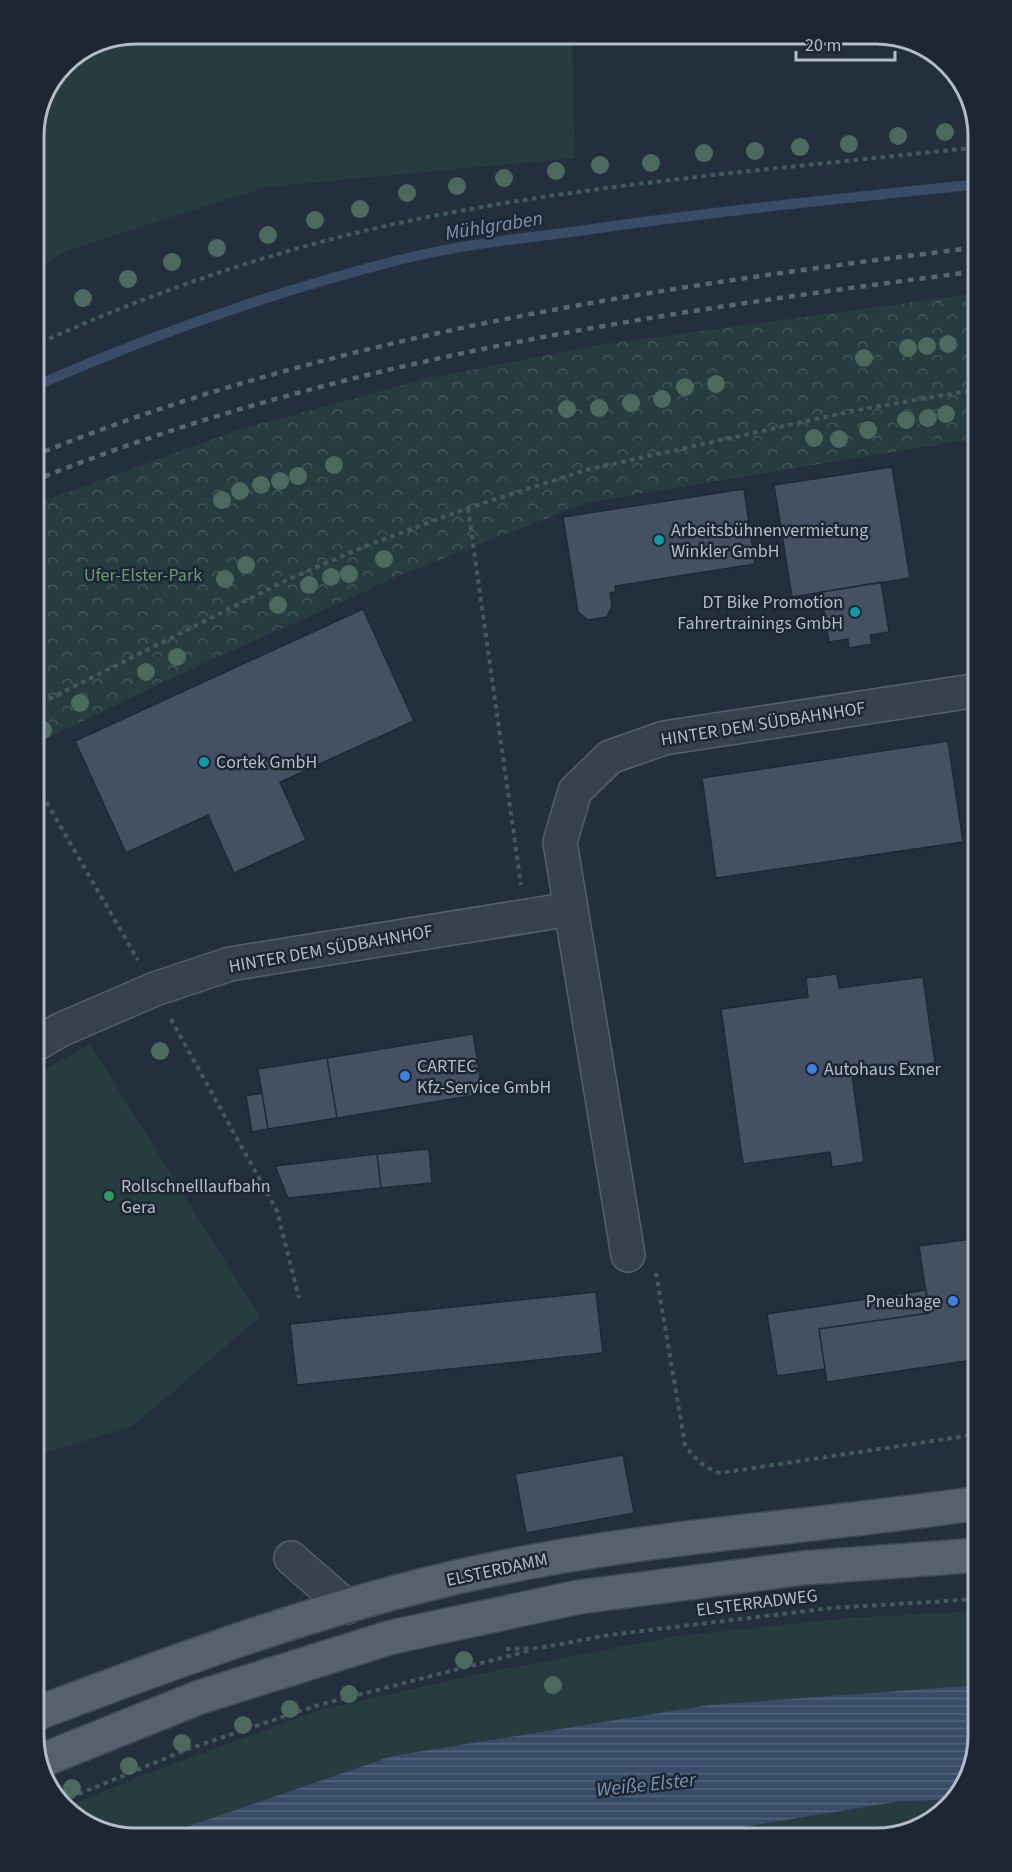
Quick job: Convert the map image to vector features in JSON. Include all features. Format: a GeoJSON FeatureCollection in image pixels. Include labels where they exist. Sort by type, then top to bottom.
{"type":"FeatureCollection","features":[{"type":"Feature","properties":{"kind":"main road","name":"ELSTERDAMM"},"geometry":{"type":"LineString","coordinates":[[43,1710],[181,1659],[347,1607],[508,1566],[637,1544],[872,1519],[968,1505]]}},
{"type":"Feature","properties":{"kind":"main road"},"geometry":{"type":"LineString","coordinates":[[47,1759],[200,1697],[392,1637],[579,1598],[803,1568],[968,1556]]}},
{"type":"Feature","properties":{"kind":"street","name":"HINTER DEM SÜDBAHNHOF"},"geometry":{"type":"LineString","coordinates":[[641,1261],[571,909],[560,842],[575,791],[610,757],[664,738],[968,692]]}},
{"type":"Feature","properties":{"kind":"street","name":"HINTER DEM SÜDBAHNHOF"},"geometry":{"type":"LineString","coordinates":[[43,1040],[60,1030],[155,989],[230,964],[571,909]]}},
{"type":"Feature","properties":{"kind":"street"},"geometry":{"type":"LineString","coordinates":[[291,1558],[347,1607]]}},
{"type":"Feature","properties":{"kind":"path"},"geometry":{"type":"LineString","coordinates":[[44,341],[101,316],[254,262],[411,220],[594,190],[968,148]]}},
{"type":"Feature","properties":{"kind":"path"},"geometry":{"type":"LineString","coordinates":[[44,701],[289,579],[368,545],[468,508],[586,470],[852,411],[968,391]]}},
{"type":"Feature","properties":{"kind":"path"},"geometry":{"type":"LineString","coordinates":[[468,508],[525,917]]}},
{"type":"Feature","properties":{"kind":"path"},"geometry":{"type":"LineString","coordinates":[[44,797],[155,989],[277,1211],[299,1298]]}},
{"type":"Feature","properties":{"kind":"path"},"geometry":{"type":"LineString","coordinates":[[641,1261],[686,1445],[696,1461],[708,1469],[720,1473],[968,1436]]}},
{"type":"Feature","properties":{"kind":"path","name":"ELSTERRADWEG"},"geometry":{"type":"LineString","coordinates":[[69,1798],[188,1749],[315,1706],[539,1648],[609,1635],[720,1620],[831,1608],[968,1600]]}},
{"type":"Feature","properties":{"kind":"green space"},"geometry":{"type":"Polygon","coordinates":[[[136,43],[572,44],[575,158],[266,187],[69,250],[44,265],[44,130],[47,112],[53,95],[75,66],[106,48],[136,43]]]}},
{"type":"Feature","properties":{"kind":"green space","name":"Ufer-Elster-Park"},"geometry":{"type":"Polygon","coordinates":[[[968,295],[968,440],[589,502],[403,574],[174,677],[44,740],[44,501],[238,430],[425,379],[599,345],[968,295]]]}},
{"type":"Feature","properties":{"kind":"green space","name":"Rollschnelllaufbahn Gera"},"geometry":{"type":"Polygon","coordinates":[[[90,1044],[260,1317],[133,1426],[43,1454],[43,1070],[90,1044]]]}},
{"type":"Feature","properties":{"kind":"green space"},"geometry":{"type":"Polygon","coordinates":[[[968,1612],[968,1686],[709,1705],[392,1756],[184,1828],[118,1827],[95,1819],[74,1804],[141,1776],[320,1710],[479,1674],[678,1636],[850,1618],[968,1612]]]}},
{"type":"Feature","properties":{"kind":"green space"},"geometry":{"type":"Polygon","coordinates":[[[943,1800],[927,1813],[894,1827],[738,1828],[901,1801],[943,1800]]]}},
{"type":"Feature","properties":{"kind":"water","name":"Weiße Elster"},"geometry":{"type":"Polygon","coordinates":[[[968,1686],[968,1748],[959,1777],[943,1800],[901,1801],[738,1828],[184,1828],[392,1756],[709,1705],[968,1686]]]}},
{"type":"Feature","properties":{"kind":"building"},"geometry":{"type":"Polygon","coordinates":[[[892,467],[910,578],[792,597],[774,485],[892,467]]]}},
{"type":"Feature","properties":{"kind":"building","name":"Arbeitsbühnenvermietung Winkler GmbH"},"geometry":{"type":"Polygon","coordinates":[[[744,489],[755,564],[615,586],[616,592],[610,593],[612,606],[607,617],[588,620],[578,612],[563,517],[744,489]]]}},
{"type":"Feature","properties":{"kind":"building","name":"DT Bike Promotion Fahrertrainings GmbH"},"geometry":{"type":"Polygon","coordinates":[[[881,582],[889,632],[870,635],[872,644],[849,648],[848,639],[829,642],[821,592],[881,582]]]}},
{"type":"Feature","properties":{"kind":"building","name":"Cortek GmbH"},"geometry":{"type":"Polygon","coordinates":[[[363,609],[414,721],[280,782],[306,840],[234,873],[208,815],[126,853],[75,741],[363,609]]]}},
{"type":"Feature","properties":{"kind":"building"},"geometry":{"type":"Polygon","coordinates":[[[948,741],[963,842],[716,878],[702,778],[948,741]]]}},
{"type":"Feature","properties":{"kind":"building","name":"Autohaus Exner"},"geometry":{"type":"Polygon","coordinates":[[[837,974],[839,988],[923,977],[935,1063],[852,1075],[864,1162],[832,1167],[830,1152],[743,1164],[721,1009],[808,997],[806,978],[837,974]]]}},
{"type":"Feature","properties":{"kind":"building","name":"CARTEC Kfz-Service GmbH"},"geometry":{"type":"Polygon","coordinates":[[[473,1034],[483,1094],[337,1118],[327,1058],[473,1034]]]}},
{"type":"Feature","properties":{"kind":"building"},"geometry":{"type":"Polygon","coordinates":[[[327,1058],[337,1118],[268,1129],[258,1069],[327,1058]]]}},
{"type":"Feature","properties":{"kind":"building"},"geometry":{"type":"Polygon","coordinates":[[[262,1093],[268,1129],[252,1132],[246,1096],[262,1093]]]}},
{"type":"Feature","properties":{"kind":"building"},"geometry":{"type":"Polygon","coordinates":[[[429,1149],[432,1183],[381,1188],[377,1154],[429,1149]]]}},
{"type":"Feature","properties":{"kind":"building"},"geometry":{"type":"Polygon","coordinates":[[[377,1154],[381,1188],[288,1198],[275,1166],[377,1154]]]}},
{"type":"Feature","properties":{"kind":"building","name":"Pneuhage"},"geometry":{"type":"Polygon","coordinates":[[[968,1239],[968,1361],[827,1382],[819,1329],[929,1313],[919,1246],[968,1239]]]}},
{"type":"Feature","properties":{"kind":"building"},"geometry":{"type":"Polygon","coordinates":[[[926,1290],[929,1313],[819,1329],[825,1369],[777,1376],[767,1314],[926,1290]]]}},
{"type":"Feature","properties":{"kind":"building"},"geometry":{"type":"Polygon","coordinates":[[[596,1292],[603,1353],[297,1385],[290,1324],[596,1292]]]}},
{"type":"Feature","properties":{"kind":"building"},"geometry":{"type":"Polygon","coordinates":[[[623,1455],[634,1513],[526,1533],[515,1474],[623,1455]]]}},
{"type":"Feature","properties":{"kind":"waterway","name":"Mühlgraben"},"geometry":{"type":"LineString","coordinates":[[44,382],[170,331],[264,299],[311,284],[429,253],[684,217],[968,185]]}},
{"type":"Feature","properties":{"kind":"railway"},"geometry":{"type":"LineString","coordinates":[[44,452],[147,413],[263,377],[380,346],[499,320],[618,298],[738,279],[968,248]]}},
{"type":"Feature","properties":{"kind":"railway"},"geometry":{"type":"LineString","coordinates":[[44,477],[148,438],[264,402],[381,372],[618,323],[968,272]]}},
{"type":"Feature","properties":{"kind":"place","name":"Arbeitsbühnenvermietung Winkler GmbH"},"geometry":{"type":"Point","coordinates":[659,540]}},
{"type":"Feature","properties":{"kind":"place","name":"DT Bike Promotion Fahrertrainings GmbH"},"geometry":{"type":"Point","coordinates":[855,612]}},
{"type":"Feature","properties":{"kind":"place","name":"Cortek GmbH"},"geometry":{"type":"Point","coordinates":[204,762]}},
{"type":"Feature","properties":{"kind":"place","name":"Autohaus Exner"},"geometry":{"type":"Point","coordinates":[812,1069]}},
{"type":"Feature","properties":{"kind":"place","name":"CARTEC Kfz-Service GmbH"},"geometry":{"type":"Point","coordinates":[405,1076]}},
{"type":"Feature","properties":{"kind":"place","name":"Rollschnelllaufbahn Gera"},"geometry":{"type":"Point","coordinates":[109,1196]}},
{"type":"Feature","properties":{"kind":"place","name":"Pneuhage"},"geometry":{"type":"Point","coordinates":[953,1301]}}]}
